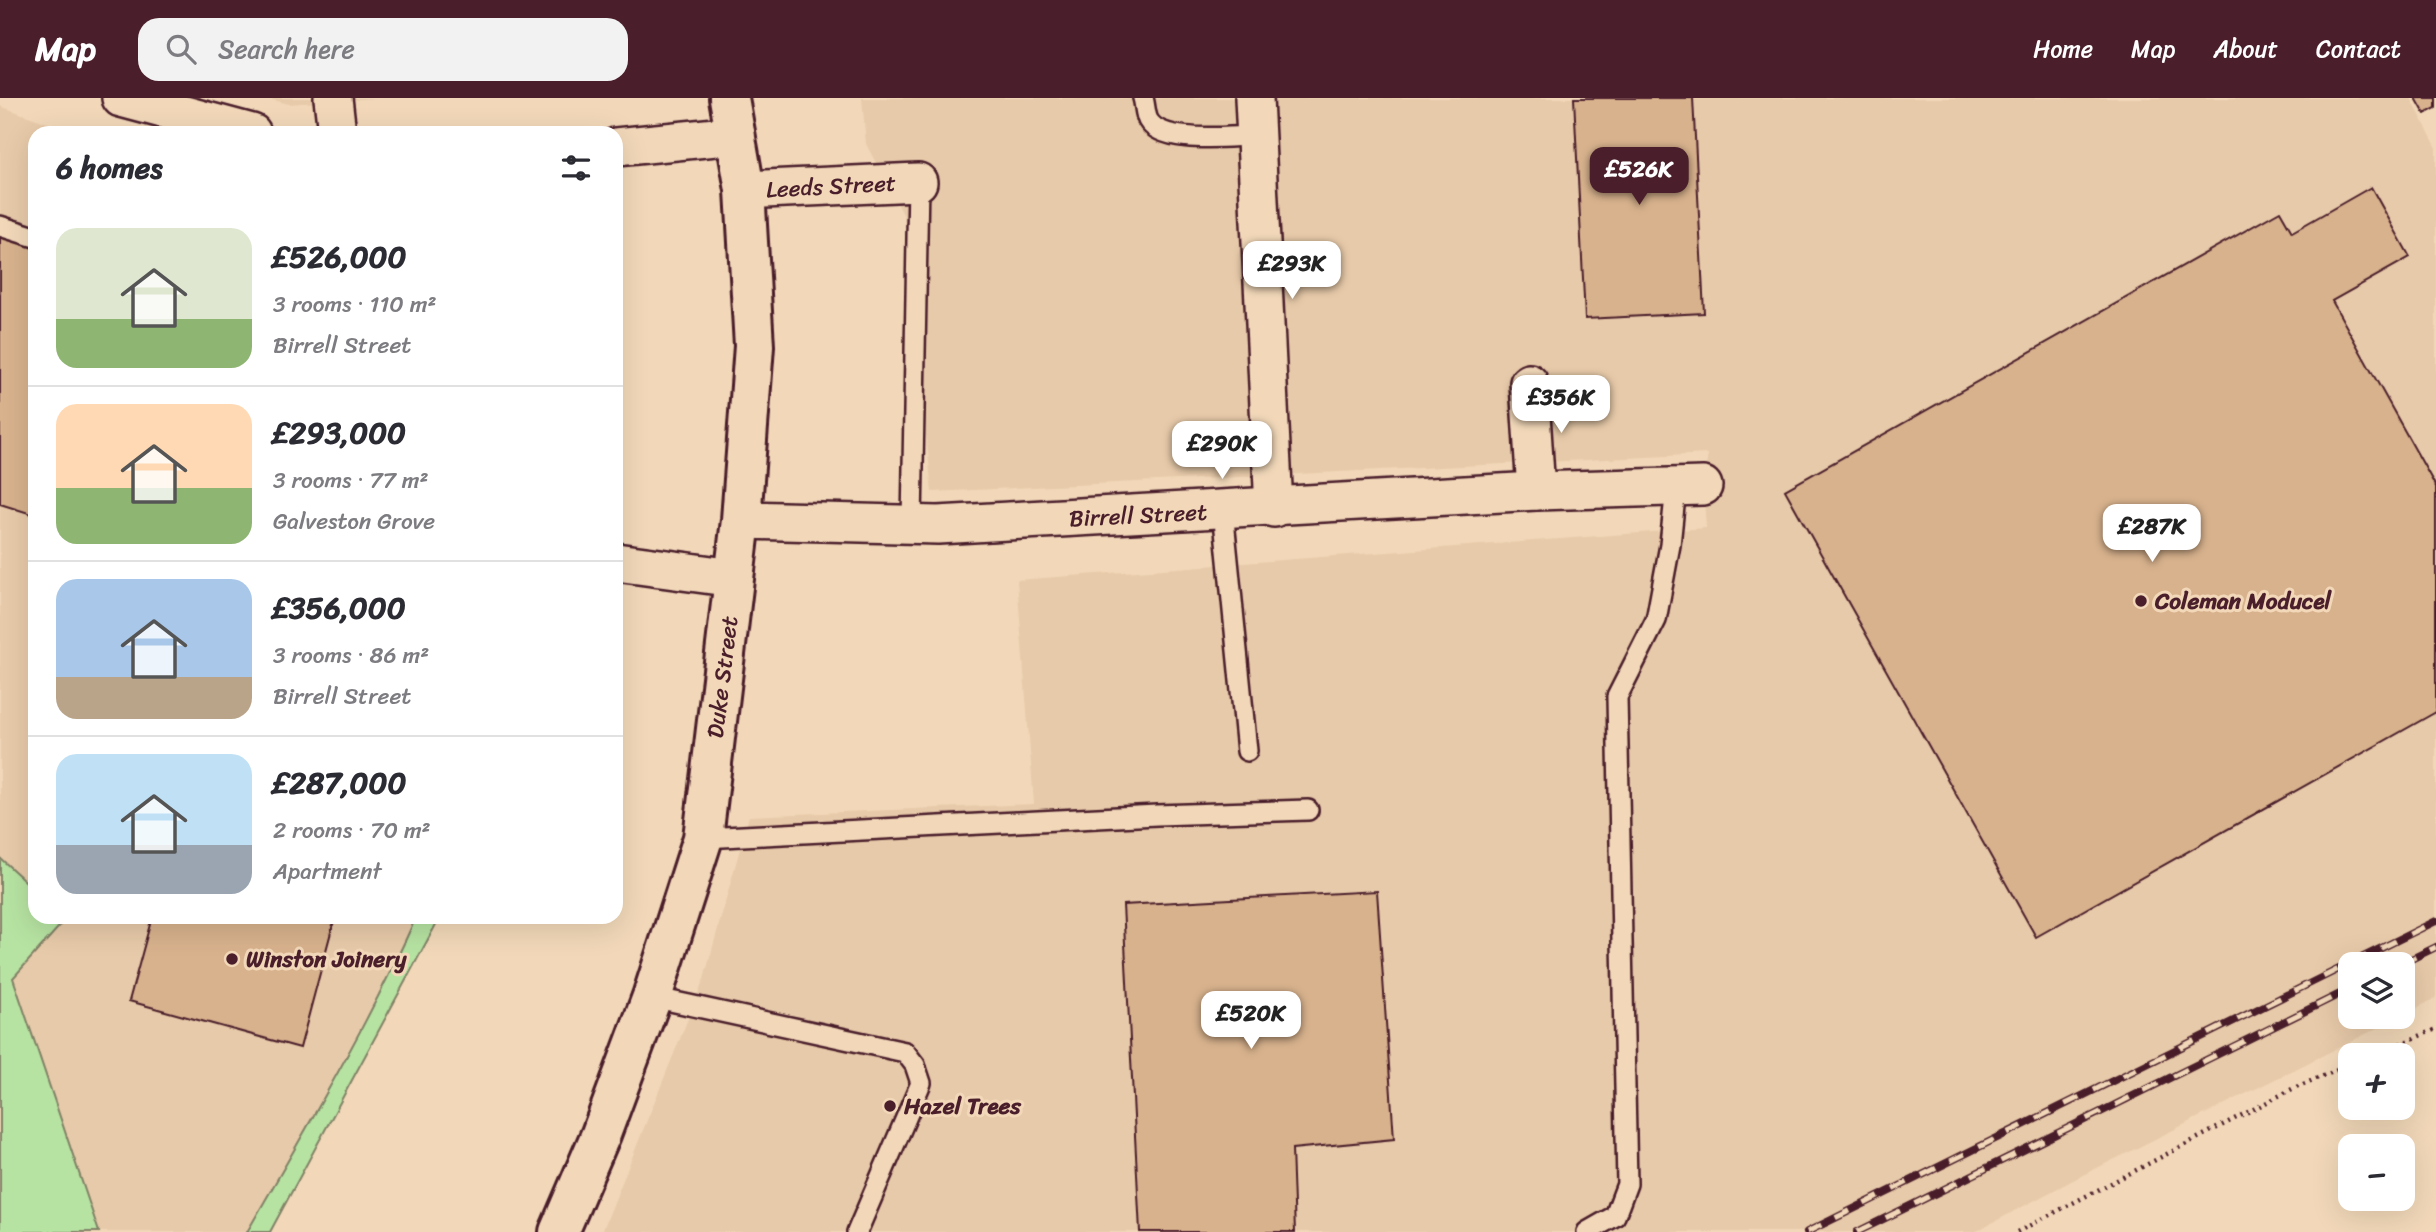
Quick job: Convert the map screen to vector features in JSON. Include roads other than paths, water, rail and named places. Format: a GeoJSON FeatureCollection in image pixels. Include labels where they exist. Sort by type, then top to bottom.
{"type":"FeatureCollection","features":[{"type":"Feature","properties":{"kind":"street"},"geometry":{"type":"LineString","coordinates":[[121,98],[219,126]]}},
{"type":"Feature","properties":{"kind":"street"},"geometry":{"type":"LineString","coordinates":[[333,98],[336,126]]}},
{"type":"Feature","properties":{"kind":"street","name":"Duke Street"},"geometry":{"type":"LineString","coordinates":[[558,1232],[601,1134],[652,997],[703,838],[741,520],[754,346],[745,190],[729,98]]}},
{"type":"Feature","properties":{"kind":"street"},"geometry":{"type":"LineString","coordinates":[[1254,98],[1274,508]]}},
{"type":"Feature","properties":{"kind":"street"},"geometry":{"type":"LineString","coordinates":[[623,146],[736,135]]}},
{"type":"Feature","properties":{"kind":"street","name":"Leeds Street"},"geometry":{"type":"LineString","coordinates":[[745,190],[918,182]]}},
{"type":"Feature","properties":{"kind":"street"},"geometry":{"type":"LineString","coordinates":[[1529,383],[1536,491]]}},
{"type":"Feature","properties":{"kind":"street","name":"Birrell Street"},"geometry":{"type":"LineString","coordinates":[[741,520],[938,525],[1274,508],[1536,491],[1689,487]]}},
{"type":"Feature","properties":{"kind":"street"},"geometry":{"type":"LineString","coordinates":[[623,563],[734,578]]}},
{"type":"Feature","properties":{"kind":"lane"},"geometry":{"type":"LineString","coordinates":[[1143,98],[1149,121],[1163,134],[1255,136]]}},
{"type":"Feature","properties":{"kind":"lane"},"geometry":{"type":"LineString","coordinates":[[912,524],[918,182]]}},
{"type":"Feature","properties":{"kind":"lane"},"geometry":{"type":"LineString","coordinates":[[0,226],[28,235]]}},
{"type":"Feature","properties":{"kind":"lane"},"geometry":{"type":"LineString","coordinates":[[1587,1232],[1615,1216],[1627,1184],[1617,697],[1656,620],[1670,545],[1689,487]]}},
{"type":"Feature","properties":{"kind":"lane"},"geometry":{"type":"LineString","coordinates":[[1223,510],[1247,751]]}},
{"type":"Feature","properties":{"kind":"lane"},"geometry":{"type":"LineString","coordinates":[[703,838],[1308,810]]}},
{"type":"Feature","properties":{"kind":"lane"},"geometry":{"type":"LineString","coordinates":[[652,997],[905,1052],[915,1065],[920,1083],[857,1232]]}},
{"type":"Feature","properties":{"kind":"railway"},"geometry":{"type":"LineString","coordinates":[[1807,1232],[2436,921]]}},
{"type":"Feature","properties":{"kind":"railway"},"geometry":{"type":"LineString","coordinates":[[2415,957],[2436,947]]}},
{"type":"Feature","properties":{"kind":"railway"},"geometry":{"type":"LineString","coordinates":[[1857,1232],[2338,995]]}},
{"type":"Feature","properties":{"kind":"place","name":"Coleman Moducel"},"geometry":{"type":"Point","coordinates":[2141,601]}},
{"type":"Feature","properties":{"kind":"place","name":"Winston Joinery"},"geometry":{"type":"Point","coordinates":[232,959]}},
{"type":"Feature","properties":{"kind":"place","name":"Hazel Trees"},"geometry":{"type":"Point","coordinates":[890,1106]}}]}
